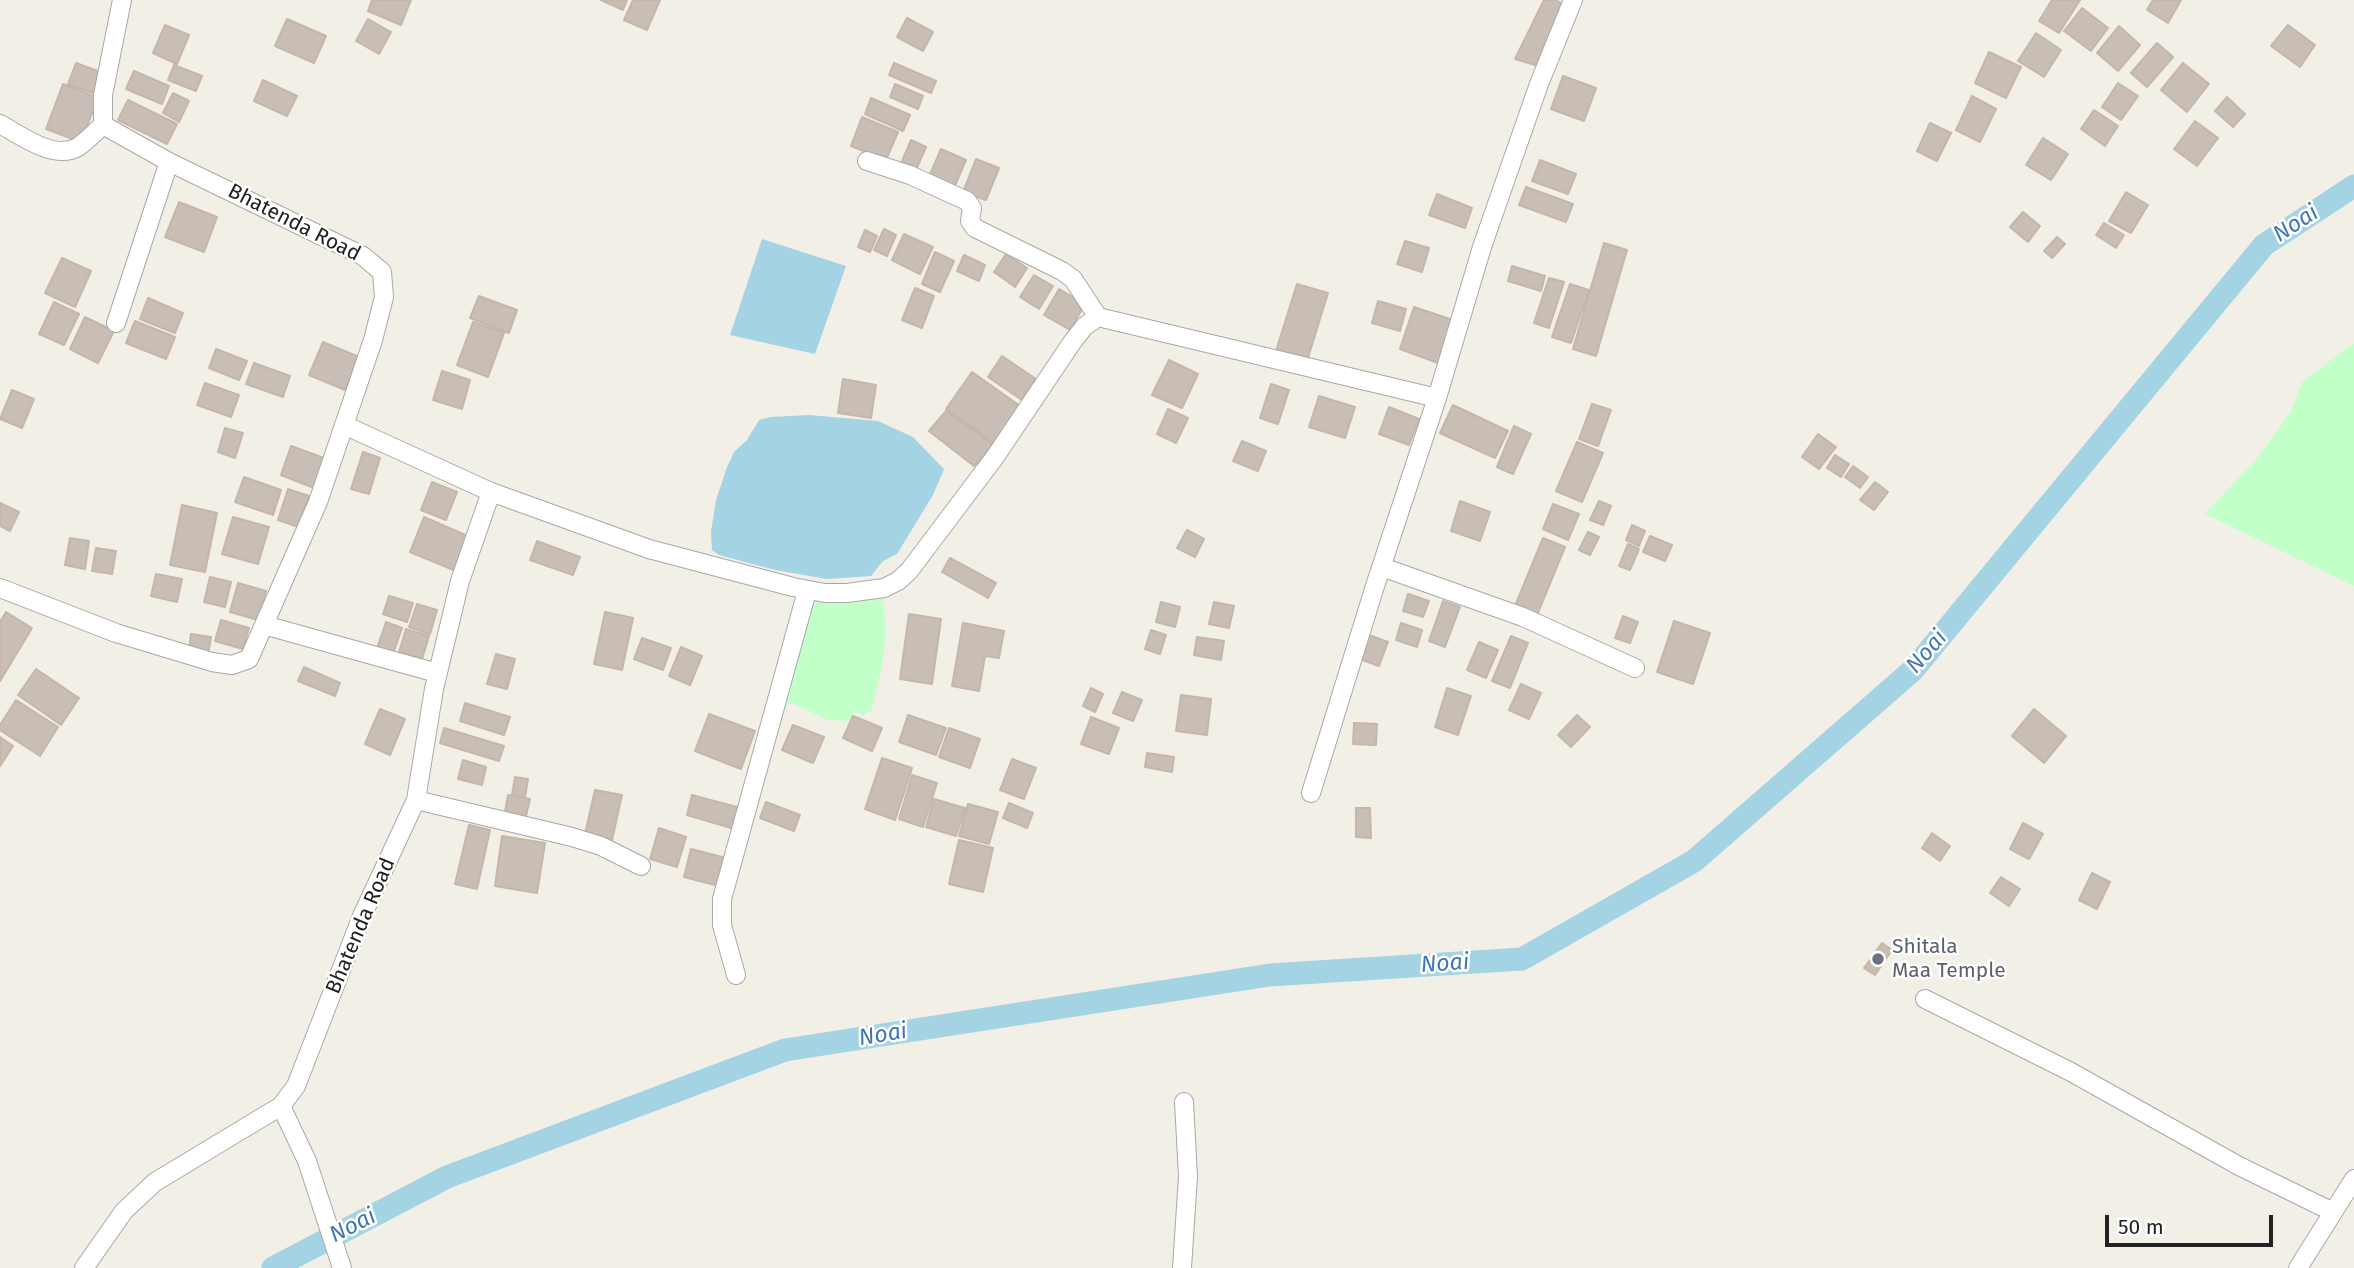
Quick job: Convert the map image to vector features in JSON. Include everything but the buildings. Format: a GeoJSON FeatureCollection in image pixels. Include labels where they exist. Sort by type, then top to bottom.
{"type":"FeatureCollection","features":[{"type":"Feature","properties":{"kind":"street"},"geometry":{"type":"LineString","coordinates":[[0,124],[34,143],[63,150],[76,148],[103,125],[103,95],[122,0]]}},
{"type":"Feature","properties":{"kind":"street"},"geometry":{"type":"LineString","coordinates":[[1311,793],[1437,398],[1482,247],[1539,84],[1573,0]]}},
{"type":"Feature","properties":{"kind":"street","name":"Bhatenda Road"},"geometry":{"type":"LineString","coordinates":[[0,588],[116,633],[212,662],[232,665],[249,659],[318,502],[373,341],[384,297],[382,272],[363,256],[169,162],[103,125]]}},
{"type":"Feature","properties":{"kind":"street"},"geometry":{"type":"LineString","coordinates":[[867,161],[909,175],[967,201],[972,208],[970,221],[975,228],[1062,271],[1078,285],[1098,317],[1437,398]]}},
{"type":"Feature","properties":{"kind":"street"},"geometry":{"type":"LineString","coordinates":[[116,323],[169,162]]}},
{"type":"Feature","properties":{"kind":"street"},"geometry":{"type":"LineString","coordinates":[[344,425],[491,492],[649,549],[807,591],[847,593],[884,588],[909,571],[995,457],[1073,341],[1085,326],[1098,317]]}},
{"type":"Feature","properties":{"kind":"street","name":"Bhatenda Road"},"geometry":{"type":"LineString","coordinates":[[85,1268],[124,1211],[155,1182],[281,1106],[296,1086],[362,916],[416,800],[438,673],[460,581],[491,492]]}},
{"type":"Feature","properties":{"kind":"street"},"geometry":{"type":"LineString","coordinates":[[1382,567],[1523,617],[1635,668]]}},
{"type":"Feature","properties":{"kind":"street"},"geometry":{"type":"LineString","coordinates":[[736,975],[722,925],[722,899],[807,591]]}},
{"type":"Feature","properties":{"kind":"street"},"geometry":{"type":"LineString","coordinates":[[264,625],[438,673]]}},
{"type":"Feature","properties":{"kind":"street"},"geometry":{"type":"LineString","coordinates":[[416,800],[572,837],[601,846],[641,866]]}},
{"type":"Feature","properties":{"kind":"street"},"geometry":{"type":"LineString","coordinates":[[1925,999],[2071,1072],[2227,1159],[2333,1212]]}},
{"type":"Feature","properties":{"kind":"street"},"geometry":{"type":"LineString","coordinates":[[1182,1268],[1188,1175],[1184,1102]]}},
{"type":"Feature","properties":{"kind":"street"},"geometry":{"type":"LineString","coordinates":[[281,1106],[307,1161],[342,1268]]}},
{"type":"Feature","properties":{"kind":"street"},"geometry":{"type":"LineString","coordinates":[[2298,1268],[2354,1179]]}},
{"type":"Feature","properties":{"kind":"green space"},"geometry":{"type":"Polygon","coordinates":[[[2354,343],[2354,586],[2205,514],[2258,457],[2292,410],[2302,382],[2354,343]]]}},
{"type":"Feature","properties":{"kind":"green space"},"geometry":{"type":"Polygon","coordinates":[[[816,598],[883,599],[884,656],[871,711],[863,715],[854,711],[850,721],[828,720],[789,702],[781,717],[787,679],[816,598]]]}},
{"type":"Feature","properties":{"kind":"water"},"geometry":{"type":"Polygon","coordinates":[[[762,239],[846,266],[815,354],[730,335],[762,239]]]}},
{"type":"Feature","properties":{"kind":"water"},"geometry":{"type":"Polygon","coordinates":[[[809,415],[878,421],[913,437],[944,469],[933,495],[897,554],[883,561],[871,576],[827,579],[775,570],[719,555],[712,550],[711,532],[716,500],[734,452],[747,440],[759,420],[809,415]]]}},
{"type":"Feature","properties":{"kind":"waterway","name":"Noai"},"geometry":{"type":"LineString","coordinates":[[273,1268],[447,1177],[785,1050],[1270,975],[1522,959],[1694,861],[1913,670],[2264,245],[2354,186]]}},
{"type":"Feature","properties":{"kind":"place","name":"Shitala Maa Temple"},"geometry":{"type":"Point","coordinates":[1878,959]}}]}
